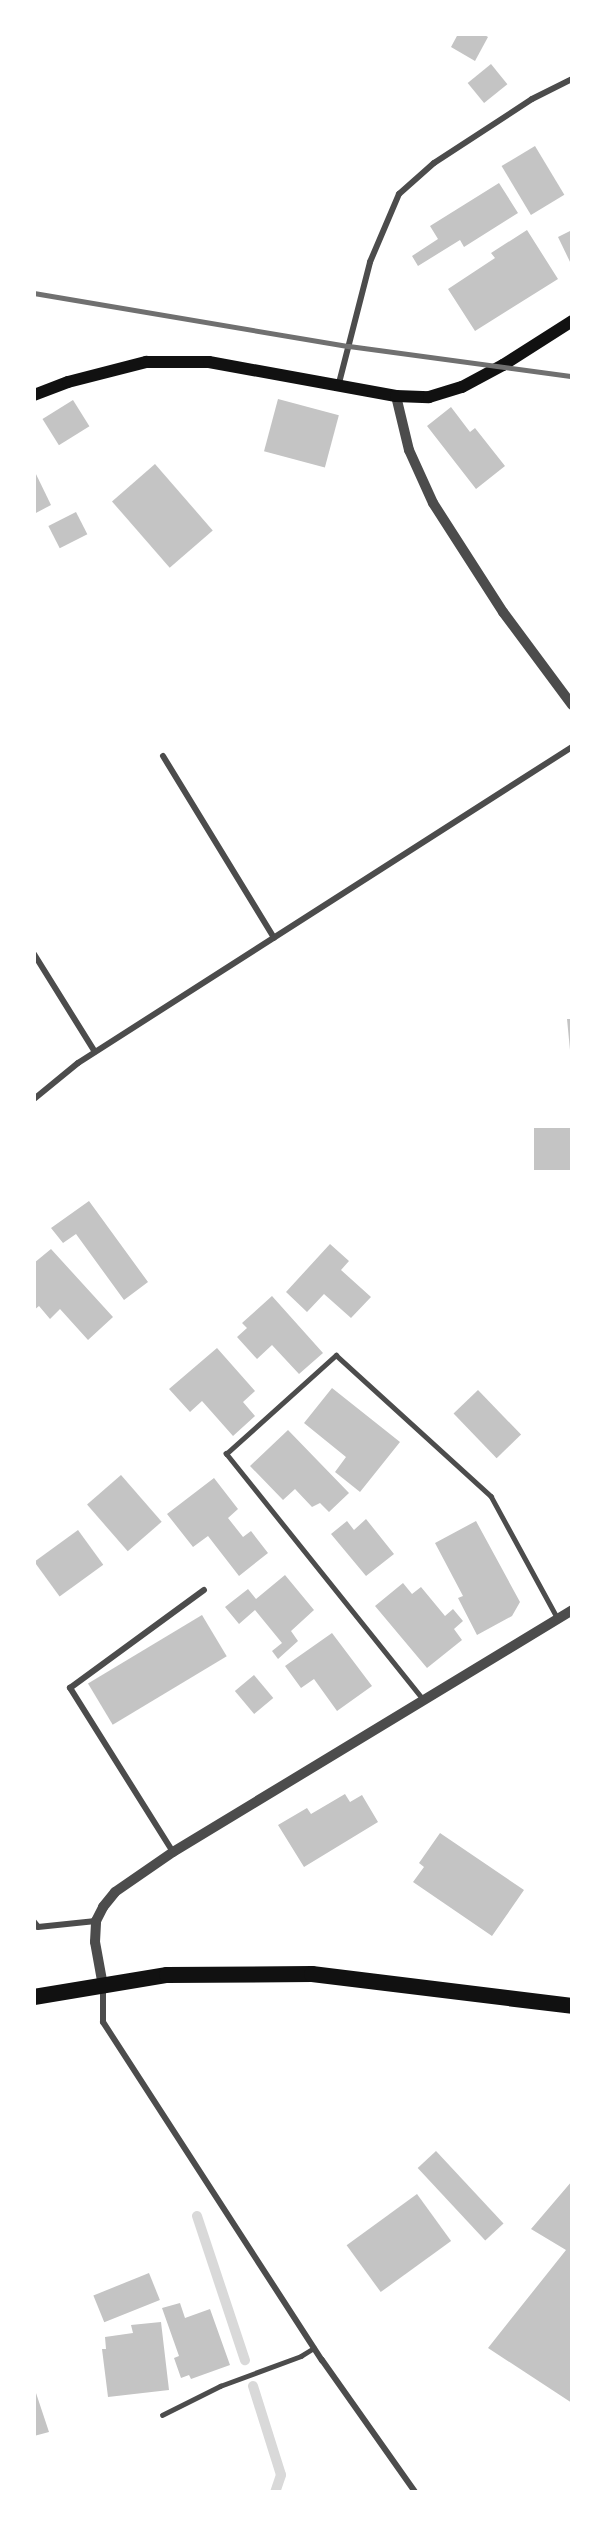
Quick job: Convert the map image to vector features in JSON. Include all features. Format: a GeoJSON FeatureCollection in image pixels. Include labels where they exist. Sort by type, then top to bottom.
{"type":"FeatureCollection","features":[{"type":"Feature","properties":{"kind":"highway"},"geometry":{"type":"LineString","coordinates":[[34,1996],[167,1975],[312,1974],[572,2006]]}},
{"type":"Feature","properties":{"kind":"main road"},"geometry":{"type":"LineString","coordinates":[[34,395],[68,382],[146,362],[210,362],[396,396],[429,397],[462,387],[503,365],[572,321]]}},
{"type":"Feature","properties":{"kind":"street"},"geometry":{"type":"LineString","coordinates":[[339,384],[370,262],[399,194],[434,163],[532,99],[572,79]]}},
{"type":"Feature","properties":{"kind":"street"},"geometry":{"type":"LineString","coordinates":[[396,396],[409,450],[433,502],[503,612],[572,705]]}},
{"type":"Feature","properties":{"kind":"street"},"geometry":{"type":"LineString","coordinates":[[34,1098],[95,1052],[572,747]]}},
{"type":"Feature","properties":{"kind":"street"},"geometry":{"type":"LineString","coordinates":[[164,756],[274,938]]}},
{"type":"Feature","properties":{"kind":"street"},"geometry":{"type":"LineString","coordinates":[[34,954],[95,1052]]}},
{"type":"Feature","properties":{"kind":"street"},"geometry":{"type":"LineString","coordinates":[[173,1852],[70,1688],[204,1590]]}},
{"type":"Feature","properties":{"kind":"street"},"geometry":{"type":"LineString","coordinates":[[415,2492],[314,2348],[103,2022],[103,1986],[95,1942],[96,1921],[103,1907],[115,1892],[173,1852],[572,1610]]}},
{"type":"Feature","properties":{"kind":"street"},"geometry":{"type":"LineString","coordinates":[[34,1922],[38,1927],[96,1921]]}},
{"type":"Feature","properties":{"kind":"lane"},"geometry":{"type":"LineString","coordinates":[[424,1701],[226,1454],[336,1355],[490,1496],[558,1619]]}},
{"type":"Feature","properties":{"kind":"lane"},"geometry":{"type":"LineString","coordinates":[[162,2415],[220,2385],[301,2356],[314,2348]]}},
{"type":"Feature","properties":{"kind":"building"},"geometry":{"type":"Polygon","coordinates":[[[458,34],[483,34],[488,37],[475,61],[451,47],[458,34]]]}},
{"type":"Feature","properties":{"kind":"building"},"geometry":{"type":"Polygon","coordinates":[[[491,64],[507,84],[484,103],[468,83],[491,64]]]}},
{"type":"Feature","properties":{"kind":"building"},"geometry":{"type":"Polygon","coordinates":[[[535,146],[564,195],[531,215],[502,166],[535,146]]]}},
{"type":"Feature","properties":{"kind":"building"},"geometry":{"type":"Polygon","coordinates":[[[499,183],[518,213],[464,247],[460,240],[418,266],[412,256],[438,239],[430,226],[499,183]]]}},
{"type":"Feature","properties":{"kind":"building"},"geometry":{"type":"Polygon","coordinates":[[[527,230],[558,279],[475,331],[448,289],[495,258],[491,253],[527,230]]]}},
{"type":"Feature","properties":{"kind":"building"},"geometry":{"type":"Polygon","coordinates":[[[572,230],[572,266],[558,237],[572,230]]]}},
{"type":"Feature","properties":{"kind":"building"},"geometry":{"type":"Polygon","coordinates":[[[278,399],[339,415],[325,467],[264,451],[278,399]]]}},
{"type":"Feature","properties":{"kind":"building"},"geometry":{"type":"Polygon","coordinates":[[[73,400],[89,426],[59,445],[42,419],[73,400]]]}},
{"type":"Feature","properties":{"kind":"building"},"geometry":{"type":"Polygon","coordinates":[[[451,407],[470,432],[475,428],[505,466],[476,489],[427,426],[451,407]]]}},
{"type":"Feature","properties":{"kind":"building"},"geometry":{"type":"Polygon","coordinates":[[[155,464],[213,530],[170,568],[112,501],[155,464]]]}},
{"type":"Feature","properties":{"kind":"building"},"geometry":{"type":"Polygon","coordinates":[[[34,470],[51,505],[34,514],[34,470]]]}},
{"type":"Feature","properties":{"kind":"building"},"geometry":{"type":"Polygon","coordinates":[[[76,512],[87,534],[60,548],[48,526],[76,512]]]}},
{"type":"Feature","properties":{"kind":"building"},"geometry":{"type":"Polygon","coordinates":[[[567,1019],[572,1019],[572,1049],[570,1050],[567,1019]]]}},
{"type":"Feature","properties":{"kind":"building"},"geometry":{"type":"Polygon","coordinates":[[[534,1128],[572,1128],[572,1170],[534,1170],[534,1128]]]}},
{"type":"Feature","properties":{"kind":"building"},"geometry":{"type":"Polygon","coordinates":[[[89,1201],[148,1282],[124,1300],[76,1234],[63,1243],[51,1228],[89,1201]]]}},
{"type":"Feature","properties":{"kind":"building"},"geometry":{"type":"Polygon","coordinates":[[[330,1244],[349,1261],[341,1270],[371,1297],[351,1318],[324,1294],[307,1312],[286,1292],[330,1244]]]}},
{"type":"Feature","properties":{"kind":"building"},"geometry":{"type":"Polygon","coordinates":[[[51,1249],[113,1317],[88,1340],[60,1309],[50,1319],[39,1306],[34,1310],[34,1263],[51,1249]]]}},
{"type":"Feature","properties":{"kind":"building"},"geometry":{"type":"Polygon","coordinates":[[[272,1296],[323,1353],[299,1374],[272,1345],[257,1359],[237,1337],[247,1328],[242,1323],[272,1296]]]}},
{"type":"Feature","properties":{"kind":"building"},"geometry":{"type":"Polygon","coordinates":[[[217,1348],[255,1391],[243,1402],[255,1416],[233,1436],[202,1401],[190,1412],[169,1389],[217,1348]]]}},
{"type":"Feature","properties":{"kind":"building"},"geometry":{"type":"Polygon","coordinates":[[[332,1388],[400,1442],[360,1492],[335,1472],[346,1457],[304,1423],[332,1388]]]}},
{"type":"Feature","properties":{"kind":"building"},"geometry":{"type":"Polygon","coordinates":[[[478,1390],[521,1435],[497,1458],[454,1414],[478,1390]]]}},
{"type":"Feature","properties":{"kind":"building"},"geometry":{"type":"Polygon","coordinates":[[[288,1430],[349,1493],[329,1512],[320,1503],[312,1507],[295,1489],[283,1500],[250,1466],[288,1430]]]}},
{"type":"Feature","properties":{"kind":"building"},"geometry":{"type":"Polygon","coordinates":[[[121,1475],[162,1522],[128,1551],[87,1505],[121,1475]]]}},
{"type":"Feature","properties":{"kind":"building"},"geometry":{"type":"Polygon","coordinates":[[[214,1478],[238,1509],[228,1518],[243,1537],[251,1531],[268,1553],[239,1576],[208,1536],[193,1547],[167,1514],[214,1478]]]}},
{"type":"Feature","properties":{"kind":"building"},"geometry":{"type":"Polygon","coordinates":[[[366,1519],[394,1554],[366,1576],[331,1534],[347,1521],[354,1530],[366,1519]]]}},
{"type":"Feature","properties":{"kind":"building"},"geometry":{"type":"Polygon","coordinates":[[[476,1521],[520,1602],[512,1616],[477,1635],[458,1598],[463,1596],[435,1543],[476,1521]]]}},
{"type":"Feature","properties":{"kind":"building"},"geometry":{"type":"Polygon","coordinates":[[[78,1530],[103,1565],[60,1597],[34,1562],[78,1530]]]}},
{"type":"Feature","properties":{"kind":"building"},"geometry":{"type":"Polygon","coordinates":[[[285,1575],[314,1610],[291,1631],[298,1641],[278,1659],[272,1651],[282,1643],[255,1610],[239,1624],[225,1607],[248,1589],[256,1599],[285,1575]]]}},
{"type":"Feature","properties":{"kind":"building"},"geometry":{"type":"Polygon","coordinates":[[[403,1583],[412,1594],[421,1587],[445,1616],[453,1609],[463,1621],[454,1629],[462,1640],[427,1668],[375,1606],[403,1583]]]}},
{"type":"Feature","properties":{"kind":"building"},"geometry":{"type":"Polygon","coordinates":[[[202,1615],[227,1656],[113,1725],[88,1684],[202,1615]]]}},
{"type":"Feature","properties":{"kind":"building"},"geometry":{"type":"Polygon","coordinates":[[[332,1633],[372,1686],[337,1711],[314,1679],[301,1688],[285,1666],[332,1633]]]}},
{"type":"Feature","properties":{"kind":"building"},"geometry":{"type":"Polygon","coordinates":[[[254,1675],[273,1698],[254,1714],[235,1691],[254,1675]]]}},
{"type":"Feature","properties":{"kind":"building"},"geometry":{"type":"Polygon","coordinates":[[[345,1794],[350,1802],[362,1795],[378,1822],[304,1867],[278,1825],[307,1808],[311,1814],[345,1794]]]}},
{"type":"Feature","properties":{"kind":"building"},"geometry":{"type":"Polygon","coordinates":[[[440,1833],[524,1890],[492,1936],[413,1882],[424,1867],[419,1863],[440,1833]]]}},
{"type":"Feature","properties":{"kind":"building"},"geometry":{"type":"Polygon","coordinates":[[[436,2151],[504,2223],[485,2240],[418,2168],[436,2151]]]}},
{"type":"Feature","properties":{"kind":"building"},"geometry":{"type":"Polygon","coordinates":[[[572,2181],[572,2403],[488,2348],[566,2250],[531,2229],[572,2181]]]}},
{"type":"Feature","properties":{"kind":"building"},"geometry":{"type":"Polygon","coordinates":[[[417,2194],[451,2241],[381,2292],[347,2245],[417,2194]]]}},
{"type":"Feature","properties":{"kind":"building"},"geometry":{"type":"Polygon","coordinates":[[[149,2273],[160,2300],[104,2322],[93,2295],[149,2273]]]}},
{"type":"Feature","properties":{"kind":"building"},"geometry":{"type":"Polygon","coordinates":[[[180,2303],[185,2318],[210,2309],[230,2365],[191,2379],[189,2375],[181,2378],[174,2358],[179,2356],[162,2308],[180,2303]]]}},
{"type":"Feature","properties":{"kind":"building"},"geometry":{"type":"Polygon","coordinates":[[[161,2322],[169,2390],[108,2397],[102,2349],[106,2349],[105,2337],[133,2333],[131,2325],[161,2322]]]}},
{"type":"Feature","properties":{"kind":"building"},"geometry":{"type":"Polygon","coordinates":[[[34,2387],[49,2432],[34,2436],[34,2387]]]}},
{"type":"Feature","properties":{"kind":"waterway"},"geometry":{"type":"LineString","coordinates":[[197,2216],[245,2360]]}},
{"type":"Feature","properties":{"kind":"waterway"},"geometry":{"type":"LineString","coordinates":[[253,2386],[281,2475],[275,2492]]}},
{"type":"Feature","properties":{"kind":"railway"},"geometry":{"type":"LineString","coordinates":[[34,293],[349,346],[572,376]]}}]}
